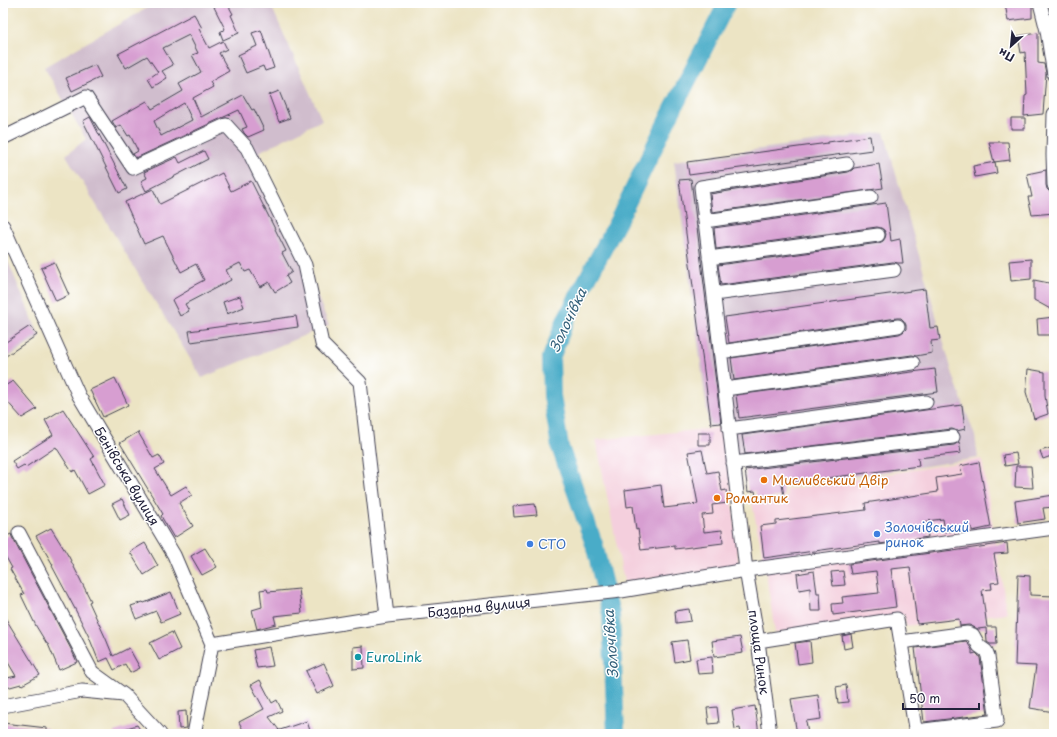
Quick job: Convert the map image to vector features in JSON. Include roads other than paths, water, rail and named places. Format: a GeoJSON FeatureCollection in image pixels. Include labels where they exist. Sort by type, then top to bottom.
{"type":"FeatureCollection","features":[{"type":"Feature","properties":{"kind":"street"},"geometry":{"type":"LineString","coordinates":[[1040,3],[1047,31],[1054,75]]}},
{"type":"Feature","properties":{"kind":"street"},"geometry":{"type":"LineString","coordinates":[[3,138],[86,97],[133,168],[226,125],[247,148],[305,265],[322,344],[360,382],[387,616]]}},
{"type":"Feature","properties":{"kind":"street"},"geometry":{"type":"LineString","coordinates":[[1054,114],[1054,185]]}},
{"type":"Feature","properties":{"kind":"street","name":"площа Ринок"},"geometry":{"type":"LineString","coordinates":[[770,734],[758,641],[746,570],[701,187],[847,164]]}},
{"type":"Feature","properties":{"kind":"street"},"geometry":{"type":"LineString","coordinates":[[705,221],[871,197]]}},
{"type":"Feature","properties":{"kind":"street","name":"Бенівська вулиця"},"geometry":{"type":"LineString","coordinates":[[3,226],[78,396],[174,555],[212,644]]}},
{"type":"Feature","properties":{"kind":"street"},"geometry":{"type":"LineString","coordinates":[[709,258],[878,235]]}},
{"type":"Feature","properties":{"kind":"street"},"geometry":{"type":"LineString","coordinates":[[714,294],[894,270]]}},
{"type":"Feature","properties":{"kind":"street"},"geometry":{"type":"LineString","coordinates":[[720,352],[898,326]]}},
{"type":"Feature","properties":{"kind":"street"},"geometry":{"type":"LineString","coordinates":[[725,389],[913,363]]}},
{"type":"Feature","properties":{"kind":"street"},"geometry":{"type":"LineString","coordinates":[[729,429],[926,402]]}},
{"type":"Feature","properties":{"kind":"street"},"geometry":{"type":"LineString","coordinates":[[733,463],[953,437]]}},
{"type":"Feature","properties":{"kind":"street","name":"Базарна вулиця"},"geometry":{"type":"LineString","coordinates":[[212,644],[387,616],[621,591],[746,570],[1054,528]]}},
{"type":"Feature","properties":{"kind":"street"},"geometry":{"type":"LineString","coordinates":[[19,533],[92,672],[124,695],[160,734]]}},
{"type":"Feature","properties":{"kind":"street"},"geometry":{"type":"LineString","coordinates":[[758,641],[897,619],[900,642],[916,732],[996,720],[988,656],[985,650],[979,646],[974,636],[967,633],[900,642]]}},
{"type":"Feature","properties":{"kind":"street"},"geometry":{"type":"LineString","coordinates":[[194,734],[212,644]]}},
{"type":"Feature","properties":{"kind":"street"},"geometry":{"type":"LineString","coordinates":[[3,706],[82,690],[124,695]]}},
{"type":"Feature","properties":{"kind":"waterway","name":"Золочівка"},"geometry":{"type":"LineString","coordinates":[[616,734],[611,614],[594,544],[560,447],[552,396],[551,358],[566,319],[618,221],[727,3]]}},
{"type":"Feature","properties":{"kind":"place","name":"Мисливський Двір"},"geometry":{"type":"Point","coordinates":[764,480]}},
{"type":"Feature","properties":{"kind":"place","name":"Романтик"},"geometry":{"type":"Point","coordinates":[717,498]}},
{"type":"Feature","properties":{"kind":"place","name":"Золочівський ринок"},"geometry":{"type":"Point","coordinates":[877,534]}},
{"type":"Feature","properties":{"kind":"place","name":"СТО"},"geometry":{"type":"Point","coordinates":[530,544]}},
{"type":"Feature","properties":{"kind":"place","name":"EuroLink"},"geometry":{"type":"Point","coordinates":[358,657]}}]}
